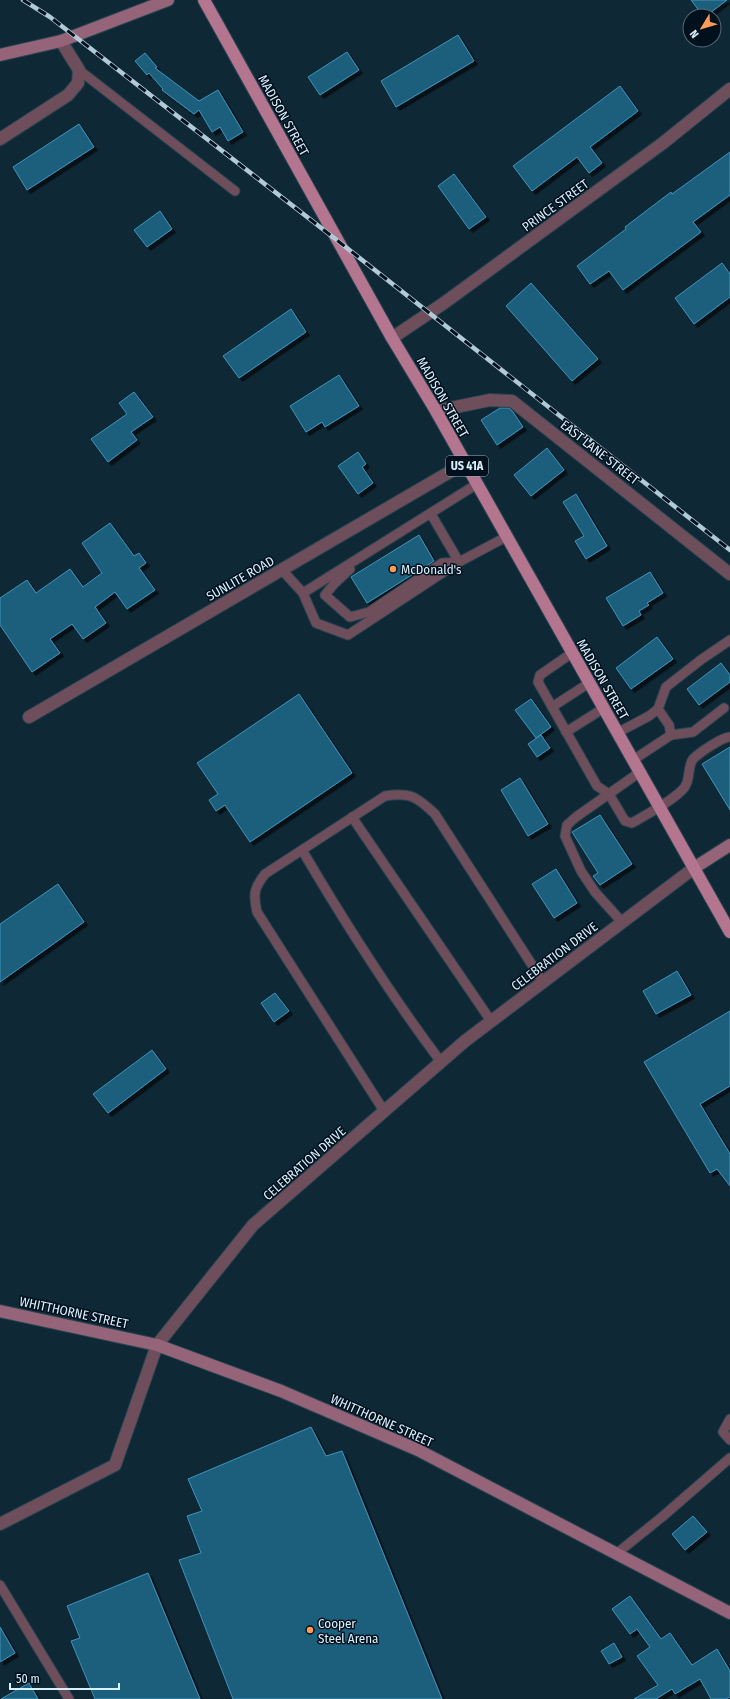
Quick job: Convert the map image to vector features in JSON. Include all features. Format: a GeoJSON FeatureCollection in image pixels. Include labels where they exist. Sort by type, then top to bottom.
{"type":"FeatureCollection","features":[{"type":"Feature","properties":{"kind":"main road","name":"MADISON STREET"},"geometry":{"type":"LineString","coordinates":[[204,0],[392,338],[436,411],[730,932]]}},
{"type":"Feature","properties":{"kind":"street"},"geometry":{"type":"LineString","coordinates":[[0,55],[61,42],[168,0]]}},
{"type":"Feature","properties":{"kind":"street"},"geometry":{"type":"LineString","coordinates":[[0,139],[68,95],[78,83],[79,70],[61,42]]}},
{"type":"Feature","properties":{"kind":"street","name":"PRINCE STREET"},"geometry":{"type":"LineString","coordinates":[[392,338],[457,294],[663,143],[730,89]]}},
{"type":"Feature","properties":{"kind":"street","name":"EAST LANE STREET"},"geometry":{"type":"LineString","coordinates":[[436,411],[490,400],[512,401],[730,574]]}},
{"type":"Feature","properties":{"kind":"street","name":"SUNLITE ROAD"},"geometry":{"type":"LineString","coordinates":[[29,717],[465,463]]}},
{"type":"Feature","properties":{"kind":"street"},"geometry":{"type":"LineString","coordinates":[[694,868],[730,845]]}},
{"type":"Feature","properties":{"kind":"street","name":"CELEBRATION DRIVE"},"geometry":{"type":"LineString","coordinates":[[0,1524],[115,1465],[157,1345],[253,1225],[441,1062],[491,1021],[694,868]]}},
{"type":"Feature","properties":{"kind":"street","name":"WHITTHORNE STREET"},"geometry":{"type":"LineString","coordinates":[[0,1310],[157,1345],[281,1391],[418,1450],[730,1613]]}},
{"type":"Feature","properties":{"kind":"lane"},"geometry":{"type":"LineString","coordinates":[[79,70],[235,191]]}},
{"type":"Feature","properties":{"kind":"lane"},"geometry":{"type":"LineString","coordinates":[[303,593],[477,484]]}},
{"type":"Feature","properties":{"kind":"lane"},"geometry":{"type":"LineString","coordinates":[[431,514],[459,562]]}},
{"type":"Feature","properties":{"kind":"lane"},"geometry":{"type":"LineString","coordinates":[[282,570],[303,593],[316,623],[348,635],[459,562],[506,537]]}},
{"type":"Feature","properties":{"kind":"lane"},"geometry":{"type":"LineString","coordinates":[[362,557],[334,584],[325,595],[350,617],[369,612],[442,563],[459,562]]}},
{"type":"Feature","properties":{"kind":"lane"},"geometry":{"type":"LineString","coordinates":[[617,732],[649,716],[658,708],[666,688],[702,659],[730,640]]}},
{"type":"Feature","properties":{"kind":"lane"},"geometry":{"type":"LineString","coordinates":[[572,654],[540,675],[538,682],[597,786],[608,794],[625,821],[632,823],[683,789],[687,783],[693,759],[719,740],[730,737]]}},
{"type":"Feature","properties":{"kind":"lane"},"geometry":{"type":"LineString","coordinates":[[552,707],[589,683]]}},
{"type":"Feature","properties":{"kind":"lane"},"geometry":{"type":"LineString","coordinates":[[566,732],[604,708]]}},
{"type":"Feature","properties":{"kind":"lane"},"geometry":{"type":"LineString","coordinates":[[658,708],[669,725],[671,735]]}},
{"type":"Feature","properties":{"kind":"lane"},"geometry":{"type":"LineString","coordinates":[[633,760],[671,735],[692,732],[724,708]]}},
{"type":"Feature","properties":{"kind":"lane"},"geometry":{"type":"LineString","coordinates":[[622,922],[595,892],[581,870],[565,836],[567,825],[576,817],[640,772]]}},
{"type":"Feature","properties":{"kind":"lane"},"geometry":{"type":"LineString","coordinates":[[384,1111],[257,912],[254,899],[256,884],[266,874],[385,796],[401,794],[420,800],[434,814],[543,982]]}},
{"type":"Feature","properties":{"kind":"lane"},"geometry":{"type":"LineString","coordinates":[[352,817],[491,1021]]}},
{"type":"Feature","properties":{"kind":"lane"},"geometry":{"type":"LineString","coordinates":[[302,850],[329,897],[407,1017],[441,1062]]}},
{"type":"Feature","properties":{"kind":"lane"},"geometry":{"type":"LineString","coordinates":[[730,1419],[723,1432],[730,1440]]}},
{"type":"Feature","properties":{"kind":"lane"},"geometry":{"type":"LineString","coordinates":[[616,1554],[730,1458]]}},
{"type":"Feature","properties":{"kind":"lane"},"geometry":{"type":"LineString","coordinates":[[0,1585],[69,1699]]}},
{"type":"Feature","properties":{"kind":"building"},"geometry":{"type":"Polygon","coordinates":[[[691,0],[727,0],[716,8],[697,8],[691,0]]]}},
{"type":"Feature","properties":{"kind":"building"},"geometry":{"type":"Polygon","coordinates":[[[458,35],[474,61],[396,107],[381,81],[458,35]]]}},
{"type":"Feature","properties":{"kind":"building"},"geometry":{"type":"Polygon","coordinates":[[[347,52],[359,70],[320,95],[308,77],[347,52]]]}},
{"type":"Feature","properties":{"kind":"building"},"geometry":{"type":"Polygon","coordinates":[[[145,53],[157,67],[155,68],[199,101],[218,90],[243,132],[228,141],[220,127],[212,132],[199,110],[194,114],[162,90],[163,89],[149,73],[147,75],[135,61],[145,53]]]}},
{"type":"Feature","properties":{"kind":"building"},"geometry":{"type":"Polygon","coordinates":[[[620,86],[638,111],[590,147],[602,163],[589,173],[577,157],[532,191],[513,166],[620,86]]]}},
{"type":"Feature","properties":{"kind":"building"},"geometry":{"type":"Polygon","coordinates":[[[79,124],[94,147],[27,190],[13,167],[79,124]]]}},
{"type":"Feature","properties":{"kind":"building"},"geometry":{"type":"Polygon","coordinates":[[[730,152],[730,195],[693,222],[701,232],[623,290],[609,271],[590,284],[577,266],[626,229],[625,227],[671,192],[672,194],[730,152]]]}},
{"type":"Feature","properties":{"kind":"building"},"geometry":{"type":"Polygon","coordinates":[[[454,174],[486,217],[469,229],[438,186],[454,174]]]}},
{"type":"Feature","properties":{"kind":"building"},"geometry":{"type":"Polygon","coordinates":[[[160,211],[172,229],[147,247],[134,230],[160,211]]]}},
{"type":"Feature","properties":{"kind":"building"},"geometry":{"type":"Polygon","coordinates":[[[722,263],[730,274],[730,297],[694,324],[675,298],[722,263]]]}},
{"type":"Feature","properties":{"kind":"building"},"geometry":{"type":"Polygon","coordinates":[[[531,283],[598,359],[572,381],[506,306],[531,283]]]}},
{"type":"Feature","properties":{"kind":"building"},"geometry":{"type":"Polygon","coordinates":[[[291,309],[306,332],[239,378],[223,356],[291,309]]]}},
{"type":"Feature","properties":{"kind":"building"},"geometry":{"type":"Polygon","coordinates":[[[339,375],[359,406],[325,427],[322,422],[306,432],[290,406],[339,375]]]}},
{"type":"Feature","properties":{"kind":"building"},"geometry":{"type":"Polygon","coordinates":[[[134,392],[153,417],[131,432],[137,440],[108,462],[91,439],[127,414],[119,403],[134,392]]]}},
{"type":"Feature","properties":{"kind":"building"},"geometry":{"type":"Polygon","coordinates":[[[500,408],[509,408],[523,427],[497,445],[481,420],[500,408]]]}},
{"type":"Feature","properties":{"kind":"building"},"geometry":{"type":"Polygon","coordinates":[[[547,448],[564,470],[531,496],[514,475],[547,448]]]}},
{"type":"Feature","properties":{"kind":"building"},"geometry":{"type":"Polygon","coordinates":[[[358,452],[366,464],[362,467],[373,483],[358,494],[338,466],[358,452]]]}},
{"type":"Feature","properties":{"kind":"building"},"geometry":{"type":"Polygon","coordinates":[[[576,494],[607,546],[586,559],[575,541],[584,536],[563,502],[576,494]]]}},
{"type":"Feature","properties":{"kind":"building"},"geometry":{"type":"Polygon","coordinates":[[[110,523],[134,556],[139,553],[146,563],[139,568],[155,590],[127,609],[115,592],[95,607],[106,623],[83,639],[72,624],[50,639],[60,653],[32,672],[0,625],[0,598],[27,580],[36,593],[70,569],[83,587],[102,573],[82,543],[110,523]]]}},
{"type":"Feature","properties":{"kind":"building","name":"McDonald's"},"geometry":{"type":"Polygon","coordinates":[[[419,535],[434,561],[367,603],[351,577],[419,535]]]}},
{"type":"Feature","properties":{"kind":"building"},"geometry":{"type":"Polygon","coordinates":[[[650,572],[663,593],[647,603],[649,605],[639,611],[641,615],[623,626],[606,598],[650,572]]]}},
{"type":"Feature","properties":{"kind":"building"},"geometry":{"type":"Polygon","coordinates":[[[657,637],[673,659],[631,689],[616,668],[657,637]]]}},
{"type":"Feature","properties":{"kind":"building"},"geometry":{"type":"Polygon","coordinates":[[[721,663],[730,675],[730,682],[699,705],[687,689],[721,663]]]}},
{"type":"Feature","properties":{"kind":"building"},"geometry":{"type":"Polygon","coordinates":[[[299,694],[352,773],[250,842],[225,805],[216,811],[209,800],[218,794],[197,763],[299,694]]]}},
{"type":"Feature","properties":{"kind":"building"},"geometry":{"type":"Polygon","coordinates":[[[531,699],[551,727],[536,738],[515,710],[531,699]]]}},
{"type":"Feature","properties":{"kind":"building"},"geometry":{"type":"Polygon","coordinates":[[[541,735],[550,748],[537,757],[528,744],[541,735]]]}},
{"type":"Feature","properties":{"kind":"building"},"geometry":{"type":"Polygon","coordinates":[[[730,747],[730,810],[702,764],[730,747]]]}},
{"type":"Feature","properties":{"kind":"building"},"geometry":{"type":"Polygon","coordinates":[[[520,778],[548,824],[528,836],[501,790],[520,778]]]}},
{"type":"Feature","properties":{"kind":"building"},"geometry":{"type":"Polygon","coordinates":[[[600,815],[632,864],[600,885],[593,876],[598,873],[572,832],[600,815]]]}},
{"type":"Feature","properties":{"kind":"building"},"geometry":{"type":"Polygon","coordinates":[[[556,869],[577,903],[554,918],[532,884],[556,869]]]}},
{"type":"Feature","properties":{"kind":"building"},"geometry":{"type":"Polygon","coordinates":[[[58,884],[84,922],[0,982],[0,924],[58,884]]]}},
{"type":"Feature","properties":{"kind":"building"},"geometry":{"type":"Polygon","coordinates":[[[677,971],[691,995],[656,1014],[643,991],[677,971]]]}},
{"type":"Feature","properties":{"kind":"building"},"geometry":{"type":"Polygon","coordinates":[[[275,993],[289,1011],[274,1022],[261,1003],[275,993]]]}},
{"type":"Feature","properties":{"kind":"building"},"geometry":{"type":"Polygon","coordinates":[[[730,1011],[730,1086],[700,1104],[730,1154],[730,1186],[717,1169],[710,1173],[644,1062],[730,1011]]]}},
{"type":"Feature","properties":{"kind":"building"},"geometry":{"type":"Polygon","coordinates":[[[152,1050],[166,1069],[108,1113],[93,1094],[152,1050]]]}},
{"type":"Feature","properties":{"kind":"building","name":"Cooper Steel Arena"},"geometry":{"type":"Polygon","coordinates":[[[311,1427],[326,1456],[342,1451],[442,1699],[233,1699],[179,1560],[201,1553],[187,1516],[202,1511],[188,1479],[311,1427]]]}},
{"type":"Feature","properties":{"kind":"building"},"geometry":{"type":"Polygon","coordinates":[[[693,1516],[707,1532],[685,1550],[672,1534],[693,1516]]]}},
{"type":"Feature","properties":{"kind":"building"},"geometry":{"type":"Polygon","coordinates":[[[148,1573],[200,1699],[95,1699],[71,1641],[80,1638],[67,1606],[148,1573]]]}},
{"type":"Feature","properties":{"kind":"building"},"geometry":{"type":"Polygon","coordinates":[[[630,1596],[661,1639],[670,1633],[692,1665],[717,1649],[730,1671],[730,1697],[726,1699],[711,1699],[700,1679],[675,1694],[672,1689],[656,1699],[634,1699],[658,1685],[637,1656],[650,1647],[637,1629],[630,1634],[612,1609],[630,1596]]]}},
{"type":"Feature","properties":{"kind":"building"},"geometry":{"type":"Polygon","coordinates":[[[0,1627],[15,1653],[0,1662],[0,1627]]]}},
{"type":"Feature","properties":{"kind":"building"},"geometry":{"type":"Polygon","coordinates":[[[614,1643],[622,1657],[609,1664],[601,1651],[614,1643]]]}},
{"type":"Feature","properties":{"kind":"building"},"geometry":{"type":"Polygon","coordinates":[[[29,1683],[38,1699],[1,1699],[29,1683]]]}},
{"type":"Feature","properties":{"kind":"railway"},"geometry":{"type":"LineString","coordinates":[[23,0],[50,17],[338,241],[730,550]]}},
{"type":"Feature","properties":{"kind":"place","name":"McDonald's"},"geometry":{"type":"Point","coordinates":[393,569]}},
{"type":"Feature","properties":{"kind":"place","name":"Cooper Steel Arena"},"geometry":{"type":"Point","coordinates":[310,1630]}}]}
